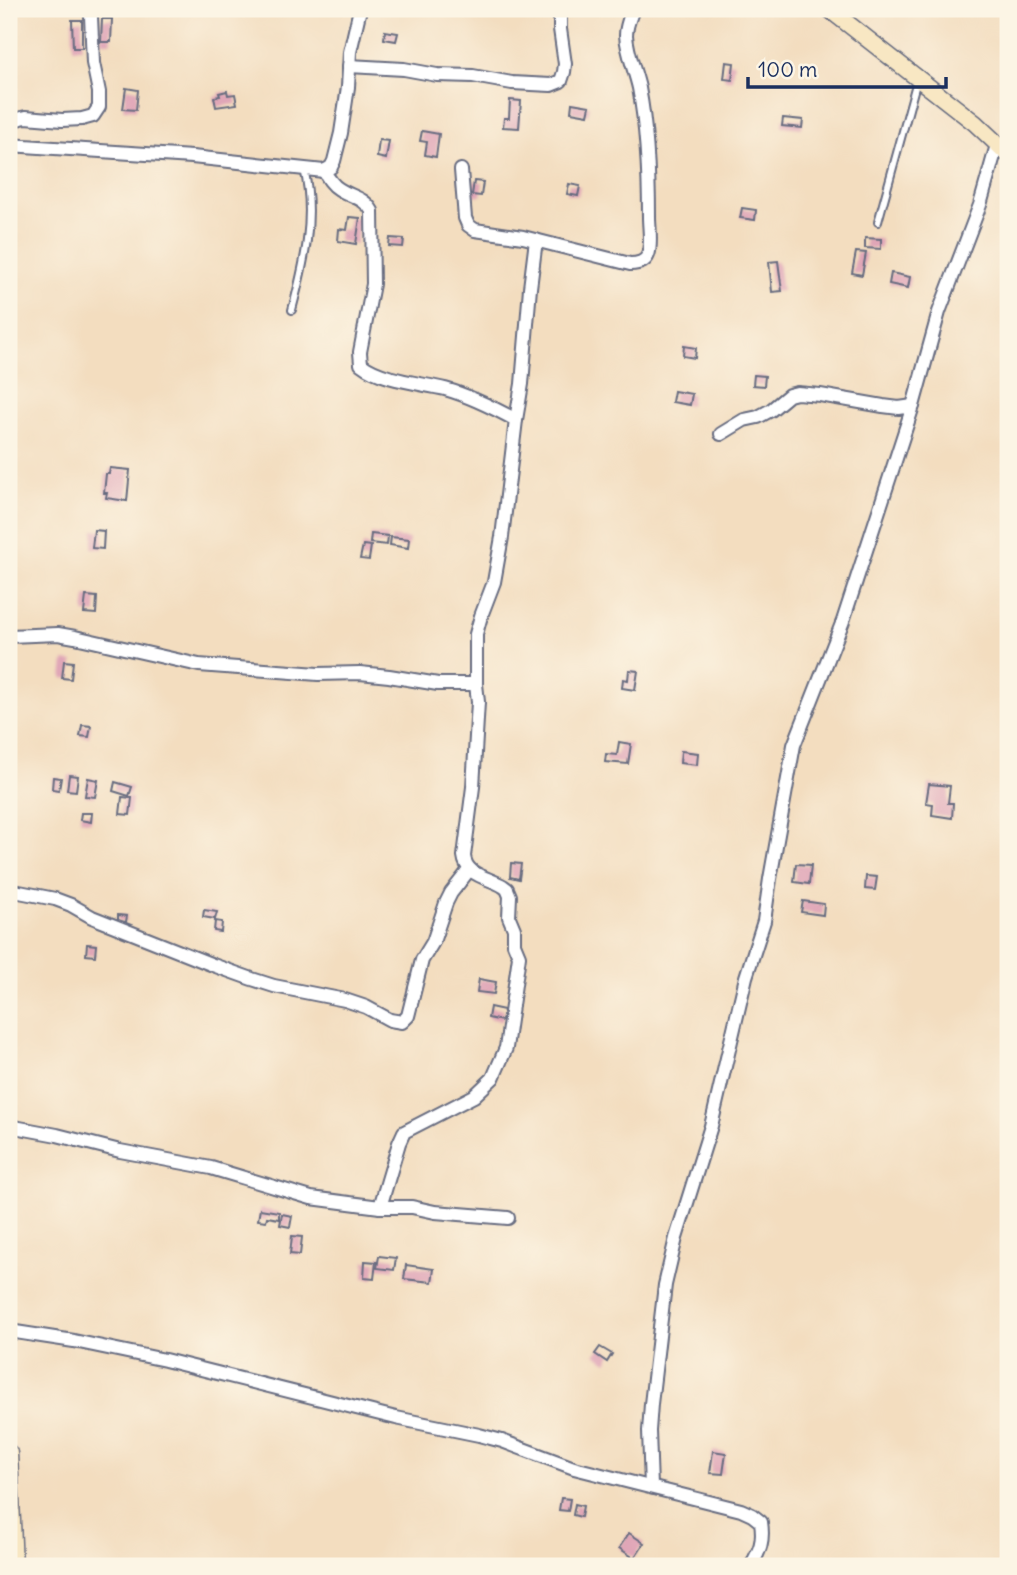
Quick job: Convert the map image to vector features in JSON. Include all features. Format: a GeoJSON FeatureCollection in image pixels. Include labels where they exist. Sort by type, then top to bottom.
{"type":"FeatureCollection","features":[{"type":"Feature","properties":{"kind":"main road"},"geometry":{"type":"LineString","coordinates":[[829,9],[975,123],[1003,149]]}},
{"type":"Feature","properties":{"kind":"main road"},"geometry":{"type":"LineString","coordinates":[[9,1453],[15,1566]]}},
{"type":"Feature","properties":{"kind":"street"},"geometry":{"type":"LineString","coordinates":[[9,145],[324,171],[331,167],[334,161],[341,133],[352,42],[360,9]]}},
{"type":"Feature","properties":{"kind":"street"},"geometry":{"type":"LineString","coordinates":[[349,66],[404,69],[437,75],[473,76],[512,83],[551,85],[561,81],[564,72],[560,9]]}},
{"type":"Feature","properties":{"kind":"street"},"geometry":{"type":"LineString","coordinates":[[461,170],[465,218],[471,228],[536,240],[630,264],[642,262],[649,253],[649,174],[639,86],[626,33],[633,9]]}},
{"type":"Feature","properties":{"kind":"street"},"geometry":{"type":"LineString","coordinates":[[9,121],[26,117],[62,120],[93,116],[99,107],[99,92],[93,63],[91,16]]}},
{"type":"Feature","properties":{"kind":"street"},"geometry":{"type":"LineString","coordinates":[[650,1488],[650,1418],[665,1285],[676,1238],[711,1126],[746,978],[764,921],[769,879],[794,745],[843,621],[913,406],[939,312],[1003,149]]}},
{"type":"Feature","properties":{"kind":"street"},"geometry":{"type":"LineString","coordinates":[[324,171],[335,187],[363,199],[372,211],[373,284],[360,352],[361,364],[368,370],[446,390],[490,406],[516,420]]}},
{"type":"Feature","properties":{"kind":"street"},"geometry":{"type":"LineString","coordinates":[[380,1207],[404,1132],[474,1096],[493,1078],[506,1048],[519,956],[509,917],[510,896],[503,886],[469,870],[464,856],[478,702],[476,634],[494,582],[500,551],[522,384],[536,240]]}},
{"type":"Feature","properties":{"kind":"street"},"geometry":{"type":"LineString","coordinates":[[721,435],[744,420],[771,410],[789,395],[797,393],[899,408],[913,406]]}},
{"type":"Feature","properties":{"kind":"street"},"geometry":{"type":"LineString","coordinates":[[9,636],[58,634],[199,666],[318,674],[360,673],[438,684],[476,684]]}},
{"type":"Feature","properties":{"kind":"street"},"geometry":{"type":"LineString","coordinates":[[9,890],[55,899],[92,917],[213,965],[274,986],[345,1000],[397,1022],[408,1016],[422,960],[433,942],[451,893],[469,870]]}},
{"type":"Feature","properties":{"kind":"street"},"geometry":{"type":"LineString","coordinates":[[9,1126],[211,1168],[311,1198],[508,1218]]}},
{"type":"Feature","properties":{"kind":"street"},"geometry":{"type":"LineString","coordinates":[[9,1331],[165,1360],[396,1418],[479,1435],[574,1468],[741,1510],[761,1522],[764,1537],[751,1566]]}},
{"type":"Feature","properties":{"kind":"lane"},"geometry":{"type":"LineString","coordinates":[[878,222],[918,78]]}},
{"type":"Feature","properties":{"kind":"lane"},"geometry":{"type":"LineString","coordinates":[[292,310],[307,246],[308,197],[304,169]]}},
{"type":"Feature","properties":{"kind":"building"},"geometry":{"type":"Polygon","coordinates":[[[568,9],[582,9],[581,13],[567,12],[568,9]]]}},
{"type":"Feature","properties":{"kind":"building"},"geometry":{"type":"Polygon","coordinates":[[[102,19],[112,19],[111,42],[101,42],[102,19]]]}},
{"type":"Feature","properties":{"kind":"building"},"geometry":{"type":"Polygon","coordinates":[[[72,20],[82,20],[82,48],[73,48],[72,20]]]}},
{"type":"Feature","properties":{"kind":"building"},"geometry":{"type":"Polygon","coordinates":[[[385,31],[398,33],[396,41],[384,39],[385,31]]]}},
{"type":"Feature","properties":{"kind":"building"},"geometry":{"type":"Polygon","coordinates":[[[726,62],[734,63],[732,80],[724,79],[726,62]]]}},
{"type":"Feature","properties":{"kind":"building"},"geometry":{"type":"Polygon","coordinates":[[[126,88],[138,90],[136,110],[123,109],[126,88]]]}},
{"type":"Feature","properties":{"kind":"building"},"geometry":{"type":"Polygon","coordinates":[[[227,91],[228,95],[235,94],[237,104],[216,107],[214,97],[227,91]]]}},
{"type":"Feature","properties":{"kind":"building"},"geometry":{"type":"Polygon","coordinates":[[[510,100],[521,101],[519,128],[503,127],[504,118],[509,118],[510,100]]]}},
{"type":"Feature","properties":{"kind":"building"},"geometry":{"type":"Polygon","coordinates":[[[572,103],[590,106],[588,115],[571,112],[572,103]]]}},
{"type":"Feature","properties":{"kind":"building"},"geometry":{"type":"Polygon","coordinates":[[[783,118],[803,120],[802,128],[782,126],[783,118]]]}},
{"type":"Feature","properties":{"kind":"building"},"geometry":{"type":"Polygon","coordinates":[[[422,131],[439,134],[436,157],[425,155],[427,142],[420,141],[422,131]]]}},
{"type":"Feature","properties":{"kind":"building"},"geometry":{"type":"Polygon","coordinates":[[[379,140],[389,141],[386,159],[377,157],[379,140]]]}},
{"type":"Feature","properties":{"kind":"building"},"geometry":{"type":"Polygon","coordinates":[[[474,181],[483,182],[481,196],[472,195],[474,181]]]}},
{"type":"Feature","properties":{"kind":"building"},"geometry":{"type":"Polygon","coordinates":[[[569,184],[580,186],[578,196],[567,194],[569,184]]]}},
{"type":"Feature","properties":{"kind":"building"},"geometry":{"type":"Polygon","coordinates":[[[742,208],[756,210],[755,220],[740,218],[742,208]]]}},
{"type":"Feature","properties":{"kind":"building"},"geometry":{"type":"Polygon","coordinates":[[[349,217],[360,218],[356,244],[338,241],[339,229],[347,230],[349,217]]]}},
{"type":"Feature","properties":{"kind":"building"},"geometry":{"type":"Polygon","coordinates":[[[390,238],[404,239],[403,247],[389,246],[390,238]]]}},
{"type":"Feature","properties":{"kind":"building"},"geometry":{"type":"Polygon","coordinates":[[[865,238],[881,239],[881,249],[865,248],[865,238]]]}},
{"type":"Feature","properties":{"kind":"building"},"geometry":{"type":"Polygon","coordinates":[[[856,252],[866,253],[862,275],[852,273],[856,252]]]}},
{"type":"Feature","properties":{"kind":"building"},"geometry":{"type":"Polygon","coordinates":[[[778,261],[782,291],[772,292],[769,262],[778,261]]]}},
{"type":"Feature","properties":{"kind":"building"},"geometry":{"type":"Polygon","coordinates":[[[891,273],[910,277],[908,288],[889,284],[891,273]]]}},
{"type":"Feature","properties":{"kind":"building"},"geometry":{"type":"Polygon","coordinates":[[[684,346],[696,348],[695,358],[683,356],[684,346]]]}},
{"type":"Feature","properties":{"kind":"building"},"geometry":{"type":"Polygon","coordinates":[[[754,375],[765,376],[764,386],[753,385],[754,375]]]}},
{"type":"Feature","properties":{"kind":"building"},"geometry":{"type":"Polygon","coordinates":[[[674,391],[692,394],[690,405],[672,402],[674,391]]]}},
{"type":"Feature","properties":{"kind":"building"},"geometry":{"type":"Polygon","coordinates":[[[110,468],[130,470],[127,501],[106,498],[106,474],[109,474],[110,468]]]}},
{"type":"Feature","properties":{"kind":"building"},"geometry":{"type":"Polygon","coordinates":[[[94,530],[104,531],[103,549],[92,548],[94,530]]]}},
{"type":"Feature","properties":{"kind":"building"},"geometry":{"type":"Polygon","coordinates":[[[371,534],[388,536],[387,545],[370,543],[371,534]]]}},
{"type":"Feature","properties":{"kind":"building"},"geometry":{"type":"Polygon","coordinates":[[[391,537],[409,539],[408,548],[390,545],[391,537]]]}},
{"type":"Feature","properties":{"kind":"building"},"geometry":{"type":"Polygon","coordinates":[[[363,545],[371,546],[369,560],[360,559],[363,545]]]}},
{"type":"Feature","properties":{"kind":"building"},"geometry":{"type":"Polygon","coordinates":[[[86,596],[97,597],[96,614],[84,613],[86,596]]]}},
{"type":"Feature","properties":{"kind":"building"},"geometry":{"type":"Polygon","coordinates":[[[64,661],[73,662],[71,679],[62,678],[64,661]]]}},
{"type":"Feature","properties":{"kind":"building"},"geometry":{"type":"Polygon","coordinates":[[[629,670],[638,671],[635,690],[622,688],[623,679],[628,680],[629,670]]]}},
{"type":"Feature","properties":{"kind":"building"},"geometry":{"type":"Polygon","coordinates":[[[82,725],[91,726],[89,737],[80,736],[82,725]]]}},
{"type":"Feature","properties":{"kind":"building"},"geometry":{"type":"Polygon","coordinates":[[[619,742],[631,744],[628,764],[605,762],[606,754],[617,755],[619,742]]]}},
{"type":"Feature","properties":{"kind":"building"},"geometry":{"type":"Polygon","coordinates":[[[681,751],[698,753],[697,765],[680,763],[681,751]]]}},
{"type":"Feature","properties":{"kind":"building"},"geometry":{"type":"Polygon","coordinates":[[[69,775],[78,776],[76,791],[67,790],[69,775]]]}},
{"type":"Feature","properties":{"kind":"building"},"geometry":{"type":"Polygon","coordinates":[[[53,777],[61,778],[59,790],[52,789],[53,777]]]}},
{"type":"Feature","properties":{"kind":"building"},"geometry":{"type":"Polygon","coordinates":[[[88,778],[98,780],[95,797],[85,796],[88,778]]]}},
{"type":"Feature","properties":{"kind":"building"},"geometry":{"type":"Polygon","coordinates":[[[115,782],[132,787],[129,796],[113,791],[115,782]]]}},
{"type":"Feature","properties":{"kind":"building"},"geometry":{"type":"Polygon","coordinates":[[[929,784],[950,786],[948,803],[953,803],[952,818],[932,815],[933,804],[926,803],[929,784]]]}},
{"type":"Feature","properties":{"kind":"building"},"geometry":{"type":"Polygon","coordinates":[[[122,797],[132,798],[130,815],[120,814],[122,797]]]}},
{"type":"Feature","properties":{"kind":"building"},"geometry":{"type":"Polygon","coordinates":[[[81,813],[92,813],[91,822],[80,820],[81,813]]]}},
{"type":"Feature","properties":{"kind":"building"},"geometry":{"type":"Polygon","coordinates":[[[511,863],[521,864],[519,879],[510,877],[511,863]]]}},
{"type":"Feature","properties":{"kind":"building"},"geometry":{"type":"Polygon","coordinates":[[[796,864],[811,865],[809,884],[794,882],[796,864]]]}},
{"type":"Feature","properties":{"kind":"building"},"geometry":{"type":"Polygon","coordinates":[[[866,876],[877,877],[875,890],[865,889],[866,876]]]}},
{"type":"Feature","properties":{"kind":"building"},"geometry":{"type":"Polygon","coordinates":[[[803,901],[824,904],[823,915],[801,912],[803,901]]]}},
{"type":"Feature","properties":{"kind":"building"},"geometry":{"type":"Polygon","coordinates":[[[204,910],[217,912],[215,919],[203,917],[204,910]]]}},
{"type":"Feature","properties":{"kind":"building"},"geometry":{"type":"Polygon","coordinates":[[[118,915],[127,916],[126,922],[118,921],[118,915]]]}},
{"type":"Feature","properties":{"kind":"building"},"geometry":{"type":"Polygon","coordinates":[[[215,921],[222,922],[221,932],[214,931],[215,921]]]}},
{"type":"Feature","properties":{"kind":"building"},"geometry":{"type":"Polygon","coordinates":[[[87,944],[96,945],[95,956],[86,955],[87,944]]]}},
{"type":"Feature","properties":{"kind":"building"},"geometry":{"type":"Polygon","coordinates":[[[479,979],[496,982],[494,994],[477,992],[479,979]]]}},
{"type":"Feature","properties":{"kind":"building"},"geometry":{"type":"Polygon","coordinates":[[[490,1007],[504,1010],[502,1021],[488,1018],[490,1007]]]}},
{"type":"Feature","properties":{"kind":"building"},"geometry":{"type":"Polygon","coordinates":[[[260,1209],[279,1212],[279,1219],[267,1217],[266,1221],[258,1220],[260,1209]]]}},
{"type":"Feature","properties":{"kind":"building"},"geometry":{"type":"Polygon","coordinates":[[[282,1214],[292,1216],[290,1227],[280,1225],[282,1214]]]}},
{"type":"Feature","properties":{"kind":"building"},"geometry":{"type":"Polygon","coordinates":[[[292,1236],[302,1237],[300,1255],[290,1254],[292,1236]]]}},
{"type":"Feature","properties":{"kind":"building"},"geometry":{"type":"Polygon","coordinates":[[[379,1256],[396,1258],[394,1270],[377,1268],[379,1256]]]}},
{"type":"Feature","properties":{"kind":"building"},"geometry":{"type":"Polygon","coordinates":[[[365,1261],[376,1262],[374,1279],[364,1278],[365,1261]]]}},
{"type":"Feature","properties":{"kind":"building"},"geometry":{"type":"Polygon","coordinates":[[[406,1265],[434,1269],[432,1282],[404,1279],[406,1265]]]}},
{"type":"Feature","properties":{"kind":"building"},"geometry":{"type":"Polygon","coordinates":[[[600,1347],[612,1354],[607,1362],[595,1354],[600,1347]]]}},
{"type":"Feature","properties":{"kind":"building"},"geometry":{"type":"Polygon","coordinates":[[[713,1451],[726,1453],[723,1474],[710,1473],[713,1451]]]}},
{"type":"Feature","properties":{"kind":"building"},"geometry":{"type":"Polygon","coordinates":[[[561,1498],[570,1499],[568,1511],[559,1510],[561,1498]]]}},
{"type":"Feature","properties":{"kind":"building"},"geometry":{"type":"Polygon","coordinates":[[[575,1504],[583,1506],[581,1517],[573,1515],[575,1504]]]}},
{"type":"Feature","properties":{"kind":"building"},"geometry":{"type":"Polygon","coordinates":[[[629,1533],[644,1543],[634,1558],[619,1548],[629,1533]]]}}]}
